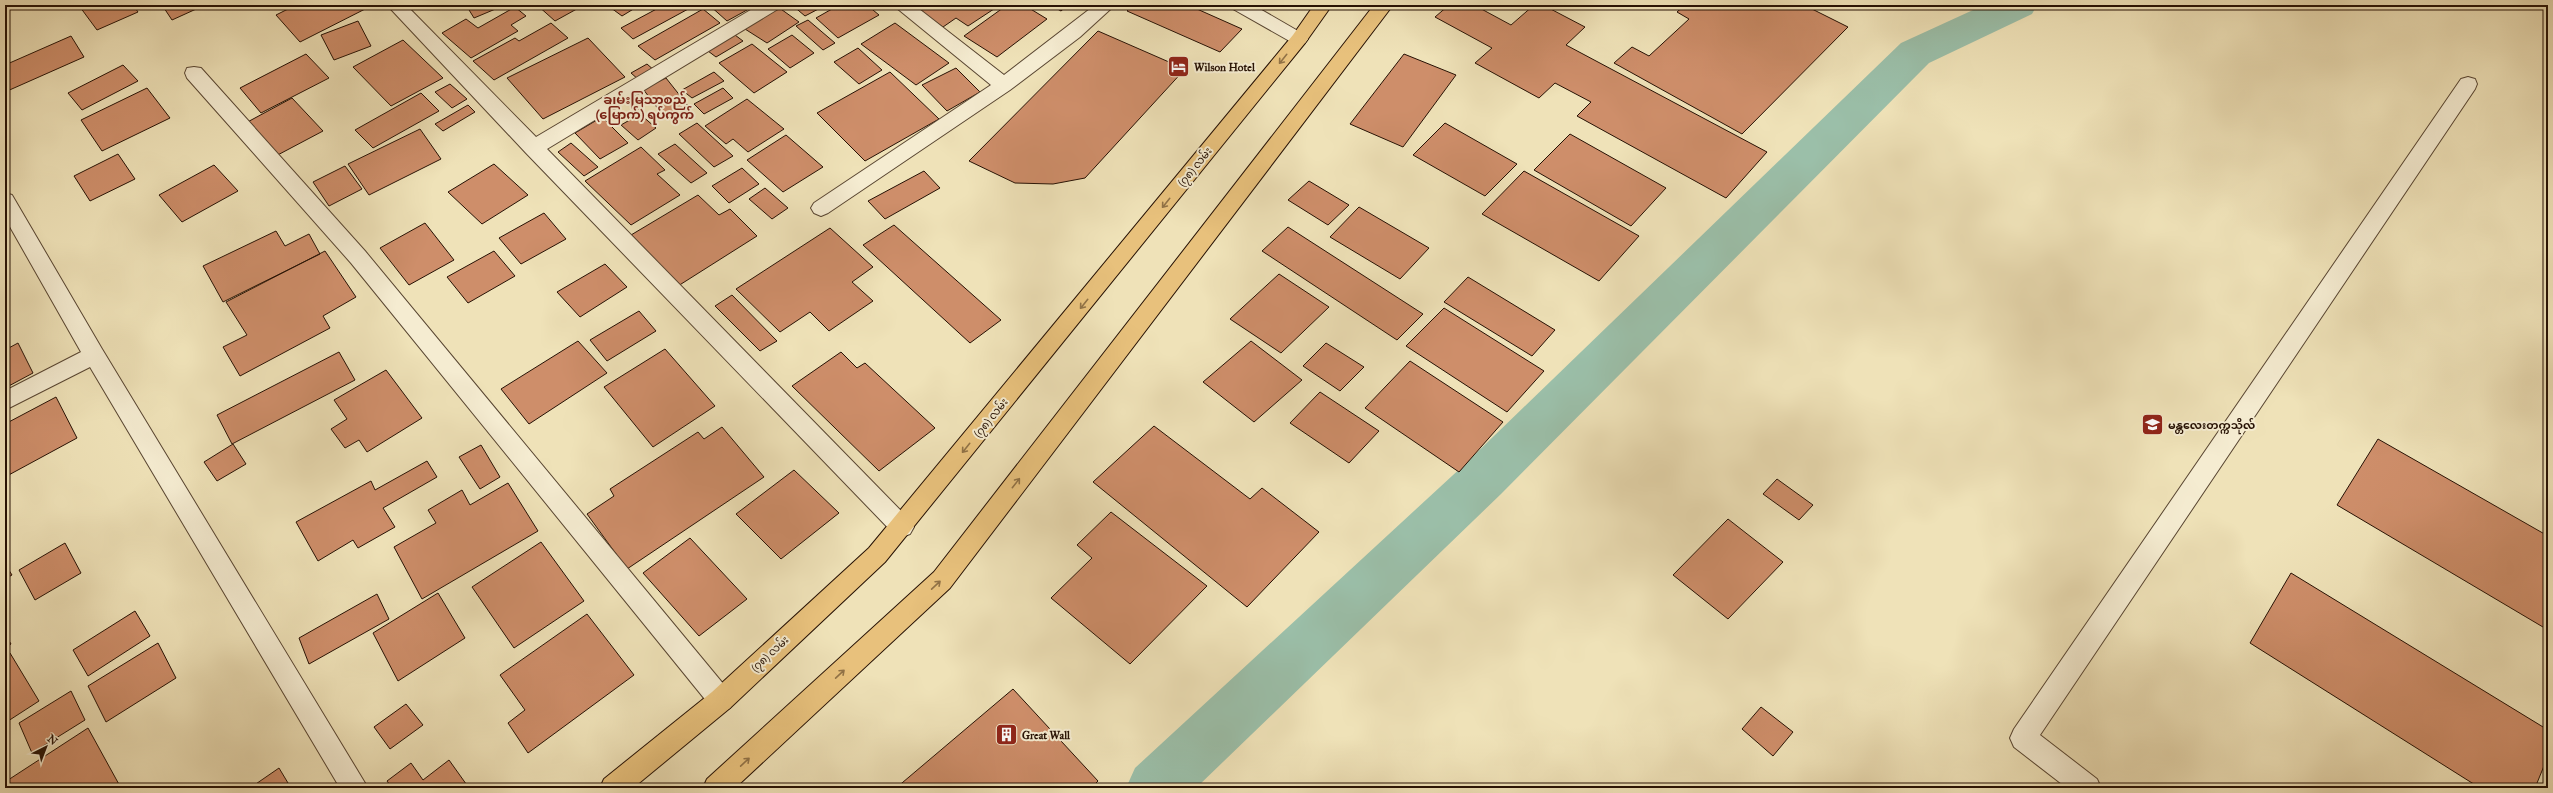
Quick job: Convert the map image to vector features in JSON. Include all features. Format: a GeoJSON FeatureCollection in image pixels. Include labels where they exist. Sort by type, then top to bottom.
{"type":"FeatureCollection","features":[{"type":"Feature","properties":{"kind":"main road","name":"(၇၈) လမ်း"},"geometry":{"type":"LineString","coordinates":[[613,788],[721,700],[877,554],[902,527],[1299,39],[1323,5]]}},
{"type":"Feature","properties":{"kind":"main road"},"geometry":{"type":"LineString","coordinates":[[716,788],[942,580],[1384,5]]}},
{"type":"Feature","properties":{"kind":"street"},"geometry":{"type":"LineString","coordinates":[[396,5],[902,527]]}},
{"type":"Feature","properties":{"kind":"street"},"geometry":{"type":"LineString","coordinates":[[533,148],[772,5]]}},
{"type":"Feature","properties":{"kind":"street"},"geometry":{"type":"LineString","coordinates":[[902,5],[1003,84]]}},
{"type":"Feature","properties":{"kind":"street"},"geometry":{"type":"LineString","coordinates":[[821,208],[1003,84],[1084,25],[1106,5]]}},
{"type":"Feature","properties":{"kind":"street"},"geometry":{"type":"LineString","coordinates":[[1239,5],[1299,39]]}},
{"type":"Feature","properties":{"kind":"street"},"geometry":{"type":"LineString","coordinates":[[194,73],[358,257],[721,700]]}},
{"type":"Feature","properties":{"kind":"street"},"geometry":{"type":"LineString","coordinates":[[2088,788],[2023,738],[2468,84]]}},
{"type":"Feature","properties":{"kind":"street"},"geometry":{"type":"LineString","coordinates":[[5,200],[94,355],[355,788]]}},
{"type":"Feature","properties":{"kind":"street"},"geometry":{"type":"LineString","coordinates":[[5,401],[94,355]]}},
{"type":"Feature","properties":{"kind":"building"},"geometry":{"type":"Polygon","coordinates":[[[85,5],[133,5],[138,12],[97,30],[80,7],[85,5]]]}},
{"type":"Feature","properties":{"kind":"building"},"geometry":{"type":"Polygon","coordinates":[[[162,5],[205,5],[172,20],[162,5]]]}},
{"type":"Feature","properties":{"kind":"building"},"geometry":{"type":"Polygon","coordinates":[[[296,5],[373,5],[300,42],[276,15],[296,5]]]}},
{"type":"Feature","properties":{"kind":"building"},"geometry":{"type":"Polygon","coordinates":[[[466,5],[505,5],[474,18],[466,5]]]}},
{"type":"Feature","properties":{"kind":"building"},"geometry":{"type":"Polygon","coordinates":[[[537,5],[584,5],[555,21],[537,5]]]}},
{"type":"Feature","properties":{"kind":"building"},"geometry":{"type":"Polygon","coordinates":[[[607,5],[640,5],[622,16],[607,5]]]}},
{"type":"Feature","properties":{"kind":"building"},"geometry":{"type":"Polygon","coordinates":[[[664,5],[686,5],[690,8],[633,39],[621,28],[664,5]]]}},
{"type":"Feature","properties":{"kind":"building"},"geometry":{"type":"Polygon","coordinates":[[[709,5],[756,5],[727,21],[709,5]]]}},
{"type":"Feature","properties":{"kind":"building"},"geometry":{"type":"Polygon","coordinates":[[[792,5],[826,5],[805,16],[792,5]]]}},
{"type":"Feature","properties":{"kind":"building"},"geometry":{"type":"Polygon","coordinates":[[[839,5],[867,5],[879,15],[838,38],[816,18],[839,5]]]}},
{"type":"Feature","properties":{"kind":"building"},"geometry":{"type":"Polygon","coordinates":[[[924,5],[1000,5],[968,26],[956,18],[943,27],[917,10],[924,5]]]}},
{"type":"Feature","properties":{"kind":"building"},"geometry":{"type":"Polygon","coordinates":[[[1007,5],[1024,5],[1047,19],[997,57],[964,36],[1007,5]]]}},
{"type":"Feature","properties":{"kind":"building"},"geometry":{"type":"Polygon","coordinates":[[[1050,5],[1068,5],[1061,11],[1050,5]]]}},
{"type":"Feature","properties":{"kind":"building"},"geometry":{"type":"Polygon","coordinates":[[[1133,5],[1188,5],[1242,29],[1220,52],[1127,11],[1133,5]]]}},
{"type":"Feature","properties":{"kind":"building"},"geometry":{"type":"Polygon","coordinates":[[[1449,5],[1474,5],[1511,25],[1534,5],[1543,5],[1585,27],[1566,45],[1767,152],[1726,198],[1577,116],[1591,102],[1555,83],[1539,98],[1475,63],[1492,48],[1435,17],[1449,5]]]}},
{"type":"Feature","properties":{"kind":"building"},"geometry":{"type":"Polygon","coordinates":[[[1685,5],[1804,5],[1848,27],[1742,134],[1614,63],[1632,47],[1649,56],[1689,19],[1677,12],[1685,5]]]}},
{"type":"Feature","properties":{"kind":"building"},"geometry":{"type":"Polygon","coordinates":[[[515,7],[526,16],[511,25],[518,31],[471,58],[442,33],[466,19],[478,28],[515,7]]]}},
{"type":"Feature","properties":{"kind":"building"},"geometry":{"type":"Polygon","coordinates":[[[778,7],[799,22],[767,43],[745,29],[778,7]]]}},
{"type":"Feature","properties":{"kind":"building"},"geometry":{"type":"Polygon","coordinates":[[[703,9],[720,23],[655,60],[638,46],[703,9]]]}},
{"type":"Feature","properties":{"kind":"building"},"geometry":{"type":"Polygon","coordinates":[[[808,20],[835,43],[823,50],[796,26],[808,20]]]}},
{"type":"Feature","properties":{"kind":"building"},"geometry":{"type":"Polygon","coordinates":[[[358,21],[371,46],[334,60],[321,35],[358,21]]]}},
{"type":"Feature","properties":{"kind":"building"},"geometry":{"type":"Polygon","coordinates":[[[551,23],[568,38],[494,80],[473,61],[515,38],[519,41],[551,23]]]}},
{"type":"Feature","properties":{"kind":"building"},"geometry":{"type":"Polygon","coordinates":[[[895,23],[949,63],[916,85],[861,44],[895,23]]]}},
{"type":"Feature","properties":{"kind":"building","name":"Wilson Hotel"},"geometry":{"type":"Polygon","coordinates":[[[1098,31],[1185,69],[1085,178],[1053,184],[1015,183],[969,161],[1098,31]]]}},
{"type":"Feature","properties":{"kind":"building"},"geometry":{"type":"Polygon","coordinates":[[[735,35],[743,41],[716,57],[708,51],[735,35]]]}},
{"type":"Feature","properties":{"kind":"building"},"geometry":{"type":"Polygon","coordinates":[[[792,35],[814,53],[790,68],[768,49],[792,35]]]}},
{"type":"Feature","properties":{"kind":"building"},"geometry":{"type":"Polygon","coordinates":[[[71,36],[84,57],[5,92],[5,65],[71,36]]]}},
{"type":"Feature","properties":{"kind":"building"},"geometry":{"type":"Polygon","coordinates":[[[588,38],[625,77],[543,119],[507,78],[588,38]]]}},
{"type":"Feature","properties":{"kind":"building"},"geometry":{"type":"Polygon","coordinates":[[[403,40],[443,78],[391,106],[353,67],[403,40]]]}},
{"type":"Feature","properties":{"kind":"building"},"geometry":{"type":"Polygon","coordinates":[[[752,44],[787,72],[754,93],[719,63],[752,44]]]}},
{"type":"Feature","properties":{"kind":"building"},"geometry":{"type":"Polygon","coordinates":[[[858,48],[882,70],[859,84],[834,62],[858,48]]]}},
{"type":"Feature","properties":{"kind":"building"},"geometry":{"type":"Polygon","coordinates":[[[306,54],[329,78],[261,113],[240,88],[306,54]]]}},
{"type":"Feature","properties":{"kind":"building"},"geometry":{"type":"Polygon","coordinates":[[[1404,54],[1456,75],[1403,147],[1350,124],[1404,54]]]}},
{"type":"Feature","properties":{"kind":"building"},"geometry":{"type":"Polygon","coordinates":[[[647,64],[655,71],[639,80],[631,73],[647,64]]]}},
{"type":"Feature","properties":{"kind":"building"},"geometry":{"type":"Polygon","coordinates":[[[123,65],[138,81],[82,110],[68,93],[123,65]]]}},
{"type":"Feature","properties":{"kind":"building"},"geometry":{"type":"Polygon","coordinates":[[[956,68],[980,92],[947,111],[922,85],[956,68]]]}},
{"type":"Feature","properties":{"kind":"building"},"geometry":{"type":"Polygon","coordinates":[[[714,72],[724,81],[692,98],[682,90],[714,72]]]}},
{"type":"Feature","properties":{"kind":"building"},"geometry":{"type":"Polygon","coordinates":[[[890,72],[939,119],[865,161],[817,113],[890,72]]]}},
{"type":"Feature","properties":{"kind":"building"},"geometry":{"type":"Polygon","coordinates":[[[666,78],[689,107],[665,118],[643,89],[666,78]]]}},
{"type":"Feature","properties":{"kind":"building"},"geometry":{"type":"Polygon","coordinates":[[[450,84],[467,99],[452,108],[435,92],[450,84]]]}},
{"type":"Feature","properties":{"kind":"building"},"geometry":{"type":"Polygon","coordinates":[[[147,88],[170,118],[102,151],[81,120],[147,88]]]}},
{"type":"Feature","properties":{"kind":"building"},"geometry":{"type":"Polygon","coordinates":[[[723,88],[733,98],[704,114],[694,104],[723,88]]]}},
{"type":"Feature","properties":{"kind":"building"},"geometry":{"type":"Polygon","coordinates":[[[421,93],[439,111],[373,148],[355,130],[421,93]]]}},
{"type":"Feature","properties":{"kind":"building"},"geometry":{"type":"Polygon","coordinates":[[[292,98],[323,131],[272,158],[242,125],[292,98]]]}},
{"type":"Feature","properties":{"kind":"building"},"geometry":{"type":"Polygon","coordinates":[[[747,99],[784,129],[748,152],[733,139],[726,144],[705,126],[747,99]]]}},
{"type":"Feature","properties":{"kind":"building"},"geometry":{"type":"Polygon","coordinates":[[[468,105],[475,112],[443,131],[435,124],[468,105]]]}},
{"type":"Feature","properties":{"kind":"building"},"geometry":{"type":"Polygon","coordinates":[[[640,114],[656,128],[638,140],[621,125],[640,114]]]}},
{"type":"Feature","properties":{"kind":"building"},"geometry":{"type":"Polygon","coordinates":[[[602,117],[628,143],[600,159],[575,133],[602,117]]]}},
{"type":"Feature","properties":{"kind":"building"},"geometry":{"type":"Polygon","coordinates":[[[697,123],[733,156],[714,167],[679,134],[697,123]]]}},
{"type":"Feature","properties":{"kind":"building"},"geometry":{"type":"Polygon","coordinates":[[[1445,123],[1517,164],[1485,196],[1413,155],[1445,123]]]}},
{"type":"Feature","properties":{"kind":"building"},"geometry":{"type":"Polygon","coordinates":[[[420,129],[441,159],[369,195],[348,164],[420,129]]]}},
{"type":"Feature","properties":{"kind":"building"},"geometry":{"type":"Polygon","coordinates":[[[1570,134],[1666,188],[1631,226],[1534,170],[1570,134]]]}},
{"type":"Feature","properties":{"kind":"building"},"geometry":{"type":"Polygon","coordinates":[[[786,135],[823,167],[783,192],[747,160],[786,135]]]}},
{"type":"Feature","properties":{"kind":"building"},"geometry":{"type":"Polygon","coordinates":[[[571,143],[598,167],[584,176],[558,152],[571,143]]]}},
{"type":"Feature","properties":{"kind":"building"},"geometry":{"type":"Polygon","coordinates":[[[675,144],[707,173],[691,183],[658,154],[675,144]]]}},
{"type":"Feature","properties":{"kind":"building"},"geometry":{"type":"Polygon","coordinates":[[[641,147],[665,170],[657,174],[680,195],[631,225],[585,181],[641,147]]]}},
{"type":"Feature","properties":{"kind":"building"},"geometry":{"type":"Polygon","coordinates":[[[118,154],[135,179],[90,201],[74,176],[118,154]]]}},
{"type":"Feature","properties":{"kind":"building"},"geometry":{"type":"Polygon","coordinates":[[[494,164],[528,195],[482,224],[448,192],[494,164]]]}},
{"type":"Feature","properties":{"kind":"building"},"geometry":{"type":"Polygon","coordinates":[[[214,165],[238,191],[182,222],[159,195],[214,165]]]}},
{"type":"Feature","properties":{"kind":"building"},"geometry":{"type":"Polygon","coordinates":[[[345,166],[362,189],[329,206],[313,182],[345,166]]]}},
{"type":"Feature","properties":{"kind":"building"},"geometry":{"type":"Polygon","coordinates":[[[742,168],[759,184],[729,203],[712,186],[742,168]]]}},
{"type":"Feature","properties":{"kind":"building"},"geometry":{"type":"Polygon","coordinates":[[[924,171],[940,188],[885,219],[868,201],[924,171]]]}},
{"type":"Feature","properties":{"kind":"building"},"geometry":{"type":"Polygon","coordinates":[[[1524,171],[1639,236],[1599,281],[1482,214],[1524,171]]]}},
{"type":"Feature","properties":{"kind":"building"},"geometry":{"type":"Polygon","coordinates":[[[1309,181],[1349,205],[1328,225],[1288,200],[1309,181]]]}},
{"type":"Feature","properties":{"kind":"building"},"geometry":{"type":"Polygon","coordinates":[[[765,188],[788,208],[772,219],[749,199],[765,188]]]}},
{"type":"Feature","properties":{"kind":"building"},"geometry":{"type":"Polygon","coordinates":[[[698,195],[719,215],[730,209],[757,236],[678,286],[631,235],[698,195]]]}},
{"type":"Feature","properties":{"kind":"building"},"geometry":{"type":"Polygon","coordinates":[[[1359,207],[1429,248],[1400,279],[1330,237],[1359,207]]]}},
{"type":"Feature","properties":{"kind":"building"},"geometry":{"type":"Polygon","coordinates":[[[544,213],[566,239],[521,264],[499,238],[544,213]]]}},
{"type":"Feature","properties":{"kind":"building"},"geometry":{"type":"Polygon","coordinates":[[[425,223],[454,260],[409,285],[380,248],[425,223]]]}},
{"type":"Feature","properties":{"kind":"building"},"geometry":{"type":"Polygon","coordinates":[[[894,225],[1001,320],[970,343],[863,245],[894,225]]]}},
{"type":"Feature","properties":{"kind":"building"},"geometry":{"type":"Polygon","coordinates":[[[1288,227],[1423,314],[1397,340],[1262,251],[1288,227]]]}},
{"type":"Feature","properties":{"kind":"building"},"geometry":{"type":"Polygon","coordinates":[[[830,228],[873,267],[852,282],[873,301],[829,331],[810,312],[780,332],[736,289],[830,228]]]}},
{"type":"Feature","properties":{"kind":"building"},"geometry":{"type":"Polygon","coordinates":[[[276,231],[285,246],[309,234],[320,254],[223,302],[203,266],[276,231]]]}},
{"type":"Feature","properties":{"kind":"building"},"geometry":{"type":"Polygon","coordinates":[[[325,251],[356,297],[323,316],[330,328],[240,376],[223,347],[247,335],[226,302],[325,251]]]}},
{"type":"Feature","properties":{"kind":"building"},"geometry":{"type":"Polygon","coordinates":[[[494,251],[515,276],[468,303],[447,277],[494,251]]]}},
{"type":"Feature","properties":{"kind":"building"},"geometry":{"type":"Polygon","coordinates":[[[605,264],[627,287],[580,317],[557,292],[605,264]]]}},
{"type":"Feature","properties":{"kind":"building"},"geometry":{"type":"Polygon","coordinates":[[[1279,274],[1329,307],[1281,353],[1230,319],[1279,274]]]}},
{"type":"Feature","properties":{"kind":"building"},"geometry":{"type":"Polygon","coordinates":[[[1468,277],[1555,330],[1532,356],[1444,302],[1468,277]]]}},
{"type":"Feature","properties":{"kind":"building"},"geometry":{"type":"Polygon","coordinates":[[[732,295],[777,341],[760,351],[715,306],[732,295]]]}},
{"type":"Feature","properties":{"kind":"building"},"geometry":{"type":"Polygon","coordinates":[[[1444,308],[1544,371],[1507,412],[1406,346],[1444,308]]]}},
{"type":"Feature","properties":{"kind":"building"},"geometry":{"type":"Polygon","coordinates":[[[639,311],[656,331],[607,361],[590,340],[639,311]]]}},
{"type":"Feature","properties":{"kind":"building"},"geometry":{"type":"Polygon","coordinates":[[[578,341],[607,373],[529,424],[501,389],[578,341]]]}},
{"type":"Feature","properties":{"kind":"building"},"geometry":{"type":"Polygon","coordinates":[[[1251,341],[1302,380],[1254,422],[1203,382],[1251,341]]]}},
{"type":"Feature","properties":{"kind":"building"},"geometry":{"type":"Polygon","coordinates":[[[18,343],[33,373],[5,388],[5,350],[18,343]]]}},
{"type":"Feature","properties":{"kind":"building"},"geometry":{"type":"Polygon","coordinates":[[[1326,343],[1364,367],[1340,391],[1303,366],[1326,343]]]}},
{"type":"Feature","properties":{"kind":"building"},"geometry":{"type":"Polygon","coordinates":[[[665,349],[715,406],[653,447],[604,387],[665,349]]]}},
{"type":"Feature","properties":{"kind":"building"},"geometry":{"type":"Polygon","coordinates":[[[339,352],[355,380],[232,444],[217,415],[339,352]]]}},
{"type":"Feature","properties":{"kind":"building"},"geometry":{"type":"Polygon","coordinates":[[[841,352],[857,368],[865,363],[935,428],[879,471],[792,386],[841,352]]]}},
{"type":"Feature","properties":{"kind":"building"},"geometry":{"type":"Polygon","coordinates":[[[1410,361],[1503,422],[1459,472],[1365,408],[1410,361]]]}},
{"type":"Feature","properties":{"kind":"building"},"geometry":{"type":"Polygon","coordinates":[[[386,370],[422,418],[367,452],[359,440],[345,448],[331,429],[347,419],[334,400],[386,370]]]}},
{"type":"Feature","properties":{"kind":"building"},"geometry":{"type":"Polygon","coordinates":[[[1320,392],[1379,431],[1349,463],[1290,423],[1320,392]]]}},
{"type":"Feature","properties":{"kind":"building"},"geometry":{"type":"Polygon","coordinates":[[[56,397],[77,438],[5,477],[5,424],[56,397]]]}},
{"type":"Feature","properties":{"kind":"building"},"geometry":{"type":"Polygon","coordinates":[[[1154,426],[1250,499],[1262,488],[1319,532],[1247,607],[1093,482],[1154,426]]]}},
{"type":"Feature","properties":{"kind":"building"},"geometry":{"type":"Polygon","coordinates":[[[722,427],[764,477],[627,569],[587,514],[614,496],[610,489],[698,432],[704,439],[722,427]]]}},
{"type":"Feature","properties":{"kind":"building"},"geometry":{"type":"Polygon","coordinates":[[[2378,439],[2548,536],[2548,630],[2337,505],[2378,439]]]}},
{"type":"Feature","properties":{"kind":"building"},"geometry":{"type":"Polygon","coordinates":[[[233,444],[246,464],[217,481],[204,462],[233,444]]]}},
{"type":"Feature","properties":{"kind":"building"},"geometry":{"type":"Polygon","coordinates":[[[481,445],[500,477],[480,489],[459,457],[481,445]]]}},
{"type":"Feature","properties":{"kind":"building"},"geometry":{"type":"Polygon","coordinates":[[[427,461],[437,477],[383,508],[395,527],[358,548],[353,540],[318,561],[296,522],[371,481],[375,490],[427,461]]]}},
{"type":"Feature","properties":{"kind":"building"},"geometry":{"type":"Polygon","coordinates":[[[794,470],[839,513],[781,559],[736,514],[794,470]]]}},
{"type":"Feature","properties":{"kind":"building"},"geometry":{"type":"Polygon","coordinates":[[[1777,479],[1813,505],[1799,520],[1763,494],[1777,479]]]}},
{"type":"Feature","properties":{"kind":"building"},"geometry":{"type":"Polygon","coordinates":[[[508,483],[538,531],[422,599],[394,547],[436,523],[428,510],[462,490],[470,505],[508,483]]]}},
{"type":"Feature","properties":{"kind":"building"},"geometry":{"type":"Polygon","coordinates":[[[1111,512],[1207,586],[1130,664],[1051,598],[1092,558],[1077,545],[1111,512]]]}},
{"type":"Feature","properties":{"kind":"building"},"geometry":{"type":"Polygon","coordinates":[[[1728,519],[1783,562],[1728,619],[1673,575],[1728,519]]]}},
{"type":"Feature","properties":{"kind":"building"},"geometry":{"type":"Polygon","coordinates":[[[690,538],[747,599],[699,636],[643,573],[690,538]]]}},
{"type":"Feature","properties":{"kind":"building"},"geometry":{"type":"Polygon","coordinates":[[[541,542],[584,601],[514,648],[472,587],[541,542]]]}},
{"type":"Feature","properties":{"kind":"building"},"geometry":{"type":"Polygon","coordinates":[[[65,543],[81,573],[35,600],[19,570],[65,543]]]}},
{"type":"Feature","properties":{"kind":"building"},"geometry":{"type":"Polygon","coordinates":[[[5,564],[12,575],[5,579],[5,564]]]}},
{"type":"Feature","properties":{"kind":"building"},"geometry":{"type":"Polygon","coordinates":[[[2291,573],[2548,730],[2548,756],[2535,788],[2480,788],[2250,643],[2291,573]]]}},
{"type":"Feature","properties":{"kind":"building"},"geometry":{"type":"Polygon","coordinates":[[[438,593],[465,638],[398,681],[373,633],[438,593]]]}},
{"type":"Feature","properties":{"kind":"building"},"geometry":{"type":"Polygon","coordinates":[[[377,594],[389,619],[309,664],[299,638],[377,594]]]}},
{"type":"Feature","properties":{"kind":"building"},"geometry":{"type":"Polygon","coordinates":[[[135,611],[150,636],[88,676],[73,650],[135,611]]]}},
{"type":"Feature","properties":{"kind":"building"},"geometry":{"type":"Polygon","coordinates":[[[587,614],[634,675],[528,753],[508,723],[525,710],[500,675],[587,614]]]}},
{"type":"Feature","properties":{"kind":"building"},"geometry":{"type":"Polygon","coordinates":[[[5,634],[11,644],[5,648],[5,634]]]}},
{"type":"Feature","properties":{"kind":"building"},"geometry":{"type":"Polygon","coordinates":[[[158,643],[176,678],[106,722],[88,686],[158,643]]]}},
{"type":"Feature","properties":{"kind":"building"},"geometry":{"type":"Polygon","coordinates":[[[10,653],[39,701],[5,723],[5,657],[10,653]]]}},
{"type":"Feature","properties":{"kind":"building","name":"Great Wall"},"geometry":{"type":"Polygon","coordinates":[[[1013,689],[1098,781],[1091,788],[896,788],[1013,689]]]}},
{"type":"Feature","properties":{"kind":"building"},"geometry":{"type":"Polygon","coordinates":[[[71,691],[85,720],[32,753],[19,723],[71,691]]]}},
{"type":"Feature","properties":{"kind":"building"},"geometry":{"type":"Polygon","coordinates":[[[406,704],[423,725],[390,749],[374,727],[406,704]]]}},
{"type":"Feature","properties":{"kind":"building"},"geometry":{"type":"Polygon","coordinates":[[[1761,707],[1793,732],[1773,756],[1742,729],[1761,707]]]}},
{"type":"Feature","properties":{"kind":"building"},"geometry":{"type":"Polygon","coordinates":[[[88,728],[121,788],[5,788],[5,782],[88,728]]]}},
{"type":"Feature","properties":{"kind":"building"},"geometry":{"type":"Polygon","coordinates":[[[449,760],[469,788],[392,788],[387,781],[411,763],[423,780],[449,760]]]}},
{"type":"Feature","properties":{"kind":"building"},"geometry":{"type":"Polygon","coordinates":[[[279,768],[291,788],[250,788],[279,768]]]}},
{"type":"Feature","properties":{"kind":"waterway"},"geometry":{"type":"LineString","coordinates":[[1155,788],[1483,479],[1915,53],[2018,5]]}},
{"type":"Feature","properties":{"kind":"place","name":"Wilson Hotel"},"geometry":{"type":"Point","coordinates":[1178,67]}},
{"type":"Feature","properties":{"kind":"place","name":"မန္တလေးတက္ကသိုလ်"},"geometry":{"type":"Point","coordinates":[2153,425]}},
{"type":"Feature","properties":{"kind":"place","name":"Great Wall"},"geometry":{"type":"Point","coordinates":[1007,735]}},
{"type":"Feature","properties":{"kind":"district","name":"ချမ်းမြသာစည် (မြောက်) ရပ်ကွက်"},"geometry":{"type":"Point","coordinates":[645,108]}}]}
